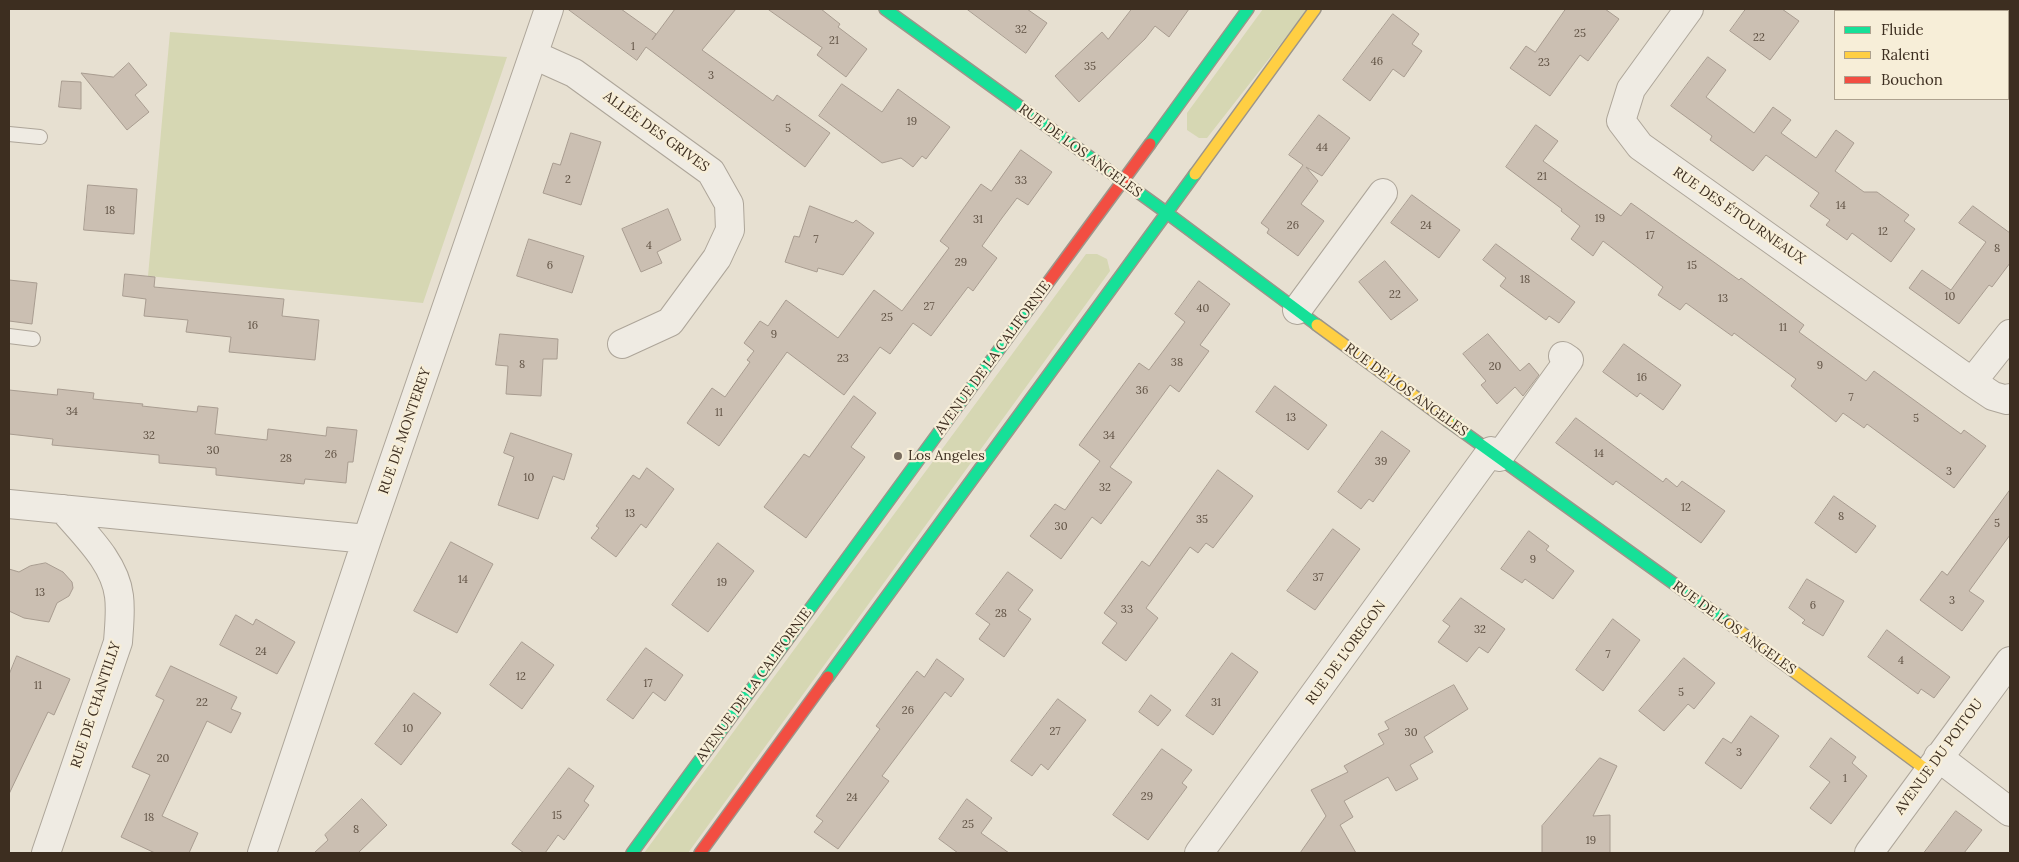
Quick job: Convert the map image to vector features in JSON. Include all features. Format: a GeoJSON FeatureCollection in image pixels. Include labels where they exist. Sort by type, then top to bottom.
{"type":"FeatureCollection","features":[{"type":"Feature","properties":{"kind":"street","name":"RUE DE MONTEREY"},"geometry":{"type":"LineString","coordinates":[[262,853],[367,539],[549,9]]}},
{"type":"Feature","properties":{"kind":"street","name":"RUE DE LOS ANGELES"},"geometry":{"type":"LineString","coordinates":[[885,9],[1704,605],[1933,764]]}},
{"type":"Feature","properties":{"kind":"street","name":"AVENUE DE LA CALIFORNIE"},"geometry":{"type":"LineString","coordinates":[[632,853],[1248,9]]}},
{"type":"Feature","properties":{"kind":"street"},"geometry":{"type":"LineString","coordinates":[[700,853],[1315,9]]}},
{"type":"Feature","properties":{"kind":"street","name":"RUE DES ÉTOURNEAUX"},"geometry":{"type":"LineString","coordinates":[[1688,9],[1631,89],[1621,121],[1640,146],[1972,382],[1993,396],[2008,400],[2010,398]]}},
{"type":"Feature","properties":{"kind":"street","name":"ALLÉE DES GRIVES"},"geometry":{"type":"LineString","coordinates":[[534,55],[574,73],[711,172],[729,204],[730,230],[717,258],[696,289],[670,322],[622,344]]}},
{"type":"Feature","properties":{"kind":"street"},"geometry":{"type":"LineString","coordinates":[[1297,310],[1383,194]]}},
{"type":"Feature","properties":{"kind":"street"},"geometry":{"type":"LineString","coordinates":[[1972,382],[2010,334]]}},
{"type":"Feature","properties":{"kind":"street","name":"RUE DE L'OREGON"},"geometry":{"type":"LineString","coordinates":[[1199,853],[1495,454],[1569,360],[1563,356]]}},
{"type":"Feature","properties":{"kind":"street"},"geometry":{"type":"LineString","coordinates":[[9,504],[367,539]]}},
{"type":"Feature","properties":{"kind":"street","name":"RUE DE CHANTILLY"},"geometry":{"type":"LineString","coordinates":[[46,853],[118,642],[120,620],[119,595],[112,574],[99,553],[63,509]]}},
{"type":"Feature","properties":{"kind":"street","name":"AVENUE DU POITOU"},"geometry":{"type":"LineString","coordinates":[[1869,853],[2010,661]]}},
{"type":"Feature","properties":{"kind":"street"},"geometry":{"type":"LineString","coordinates":[[1933,764],[2010,812]]}},
{"type":"Feature","properties":{"kind":"lane"},"geometry":{"type":"LineString","coordinates":[[9,134],[40,137]]}},
{"type":"Feature","properties":{"kind":"lane"},"geometry":{"type":"LineString","coordinates":[[9,336],[33,339]]}},
{"type":"Feature","properties":{"kind":"green space"},"geometry":{"type":"Polygon","coordinates":[[[1263,9],[1308,9],[1207,138],[1199,138],[1187,130],[1187,113],[1263,9]]]}},
{"type":"Feature","properties":{"kind":"green space"},"geometry":{"type":"Polygon","coordinates":[[[170,32],[507,57],[423,303],[148,276],[170,32]]]}},
{"type":"Feature","properties":{"kind":"green space"},"geometry":{"type":"Polygon","coordinates":[[[1086,254],[1097,254],[1107,259],[1110,271],[688,853],[644,853],[1086,254]]]}},
{"type":"Feature","properties":{"kind":"building"},"geometry":{"type":"Polygon","coordinates":[[[568,9],[621,9],[656,34],[652,40],[675,9],[736,9],[702,50],[773,101],[777,95],[830,133],[805,167],[646,47],[637,60],[568,9]]]}},
{"type":"Feature","properties":{"kind":"building"},"geometry":{"type":"Polygon","coordinates":[[[768,9],[821,9],[840,24],[838,27],[867,49],[846,77],[817,55],[822,48],[768,9]]]}},
{"type":"Feature","properties":{"kind":"building"},"geometry":{"type":"Polygon","coordinates":[[[967,9],[1027,9],[1047,23],[1026,53],[967,9]]]}},
{"type":"Feature","properties":{"kind":"building"},"geometry":{"type":"Polygon","coordinates":[[[1132,9],[1189,9],[1169,37],[1155,26],[1145,39],[1079,102],[1055,76],[1102,32],[1108,39],[1132,9]]]}},
{"type":"Feature","properties":{"kind":"building"},"geometry":{"type":"Polygon","coordinates":[[[1566,9],[1605,9],[1619,19],[1588,61],[1580,55],[1550,96],[1510,68],[1526,46],[1535,52],[1566,9]]]}},
{"type":"Feature","properties":{"kind":"building"},"geometry":{"type":"Polygon","coordinates":[[[1746,9],[1782,9],[1799,21],[1770,60],[1730,31],[1746,9]]]}},
{"type":"Feature","properties":{"kind":"building"},"geometry":{"type":"Polygon","coordinates":[[[1393,14],[1419,34],[1412,44],[1422,51],[1404,77],[1393,69],[1370,101],[1343,80],[1393,14]]]}},
{"type":"Feature","properties":{"kind":"building"},"geometry":{"type":"Polygon","coordinates":[[[1708,57],[1726,70],[1706,97],[1754,133],[1773,107],[1791,120],[1781,133],[1816,158],[1836,130],[1854,143],[1835,171],[1864,192],[1877,192],[1909,215],[1904,221],[1915,229],[1891,262],[1852,233],[1847,240],[1826,225],[1830,220],[1810,206],[1819,193],[1766,155],[1753,171],[1710,140],[1712,136],[1671,106],[1708,57]]]}},
{"type":"Feature","properties":{"kind":"building"},"geometry":{"type":"Polygon","coordinates":[[[129,63],[147,85],[135,95],[149,112],[127,130],[81,73],[113,77],[129,63]]]}},
{"type":"Feature","properties":{"kind":"building"},"geometry":{"type":"Polygon","coordinates":[[[62,81],[81,82],[81,109],[59,107],[62,81]]]}},
{"type":"Feature","properties":{"kind":"building"},"geometry":{"type":"Polygon","coordinates":[[[842,84],[882,112],[898,89],[950,127],[926,159],[922,156],[913,167],[901,158],[882,163],[819,116],[842,84]]]}},
{"type":"Feature","properties":{"kind":"building"},"geometry":{"type":"Polygon","coordinates":[[[1319,115],[1350,138],[1322,176],[1306,167],[1318,181],[1301,204],[1324,221],[1298,256],[1267,233],[1269,229],[1261,223],[1303,165],[1289,155],[1319,115]]]}},
{"type":"Feature","properties":{"kind":"building"},"geometry":{"type":"Polygon","coordinates":[[[1536,125],[1558,141],[1543,161],[1579,187],[1621,216],[1631,203],[1739,280],[1741,278],[1804,325],[1799,332],[1866,381],[1874,371],[1961,434],[1964,430],[1986,446],[1954,488],[1867,424],[1864,428],[1843,413],[1836,422],[1791,386],[1796,379],[1734,333],[1732,336],[1686,303],[1680,310],[1658,295],[1663,287],[1603,241],[1593,256],[1571,239],[1580,226],[1561,211],[1562,209],[1506,167],[1536,125]]]}},
{"type":"Feature","properties":{"kind":"building"},"geometry":{"type":"Polygon","coordinates":[[[571,133],[601,142],[581,205],[543,193],[553,163],[560,165],[571,133]]]}},
{"type":"Feature","properties":{"kind":"building"},"geometry":{"type":"Polygon","coordinates":[[[1021,150],[1052,172],[1028,205],[1017,198],[1002,218],[982,246],[997,258],[973,291],[968,287],[931,336],[913,323],[890,354],[880,347],[844,395],[787,352],[719,446],[687,423],[712,388],[725,397],[750,362],[747,360],[754,351],[744,343],[760,321],[768,326],[786,300],[838,338],[874,290],[902,311],[949,248],[940,241],[981,184],[991,191],[1021,150]]]}},
{"type":"Feature","properties":{"kind":"building"},"geometry":{"type":"Polygon","coordinates":[[[88,185],[137,189],[134,234],[84,230],[88,185]]]}},
{"type":"Feature","properties":{"kind":"building"},"geometry":{"type":"Polygon","coordinates":[[[1412,195],[1460,230],[1439,258],[1391,223],[1412,195]]]}},
{"type":"Feature","properties":{"kind":"building"},"geometry":{"type":"Polygon","coordinates":[[[810,206],[853,223],[856,220],[874,233],[843,275],[818,268],[817,272],[785,262],[794,236],[799,237],[810,206]]]}},
{"type":"Feature","properties":{"kind":"building"},"geometry":{"type":"Polygon","coordinates":[[[1973,206],[2010,233],[2010,263],[1992,287],[1989,285],[1959,324],[1909,288],[1922,270],[1951,290],[1986,242],[1959,223],[1973,206]]]}},
{"type":"Feature","properties":{"kind":"building"},"geometry":{"type":"Polygon","coordinates":[[[668,209],[681,240],[657,252],[662,263],[641,272],[622,229],[668,209]]]}},
{"type":"Feature","properties":{"kind":"building"},"geometry":{"type":"Polygon","coordinates":[[[529,239],[584,256],[572,293],[517,276],[529,239]]]}},
{"type":"Feature","properties":{"kind":"building"},"geometry":{"type":"Polygon","coordinates":[[[1496,244],[1575,302],[1559,323],[1549,316],[1546,320],[1500,286],[1506,278],[1483,260],[1496,244]]]}},
{"type":"Feature","properties":{"kind":"building"},"geometry":{"type":"Polygon","coordinates":[[[1385,261],[1418,300],[1391,320],[1359,282],[1385,261]]]}},
{"type":"Feature","properties":{"kind":"building"},"geometry":{"type":"Polygon","coordinates":[[[125,274],[155,277],[154,287],[284,299],[282,316],[319,320],[315,360],[229,352],[231,337],[186,332],[188,320],[144,316],[146,299],[123,296],[125,274]]]}},
{"type":"Feature","properties":{"kind":"building"},"geometry":{"type":"Polygon","coordinates":[[[9,280],[37,283],[32,324],[9,321],[9,280]]]}},
{"type":"Feature","properties":{"kind":"building"},"geometry":{"type":"Polygon","coordinates":[[[1199,281],[1230,304],[1200,345],[1209,351],[1179,392],[1170,385],[1110,467],[1132,482],[1101,524],[1092,517],[1061,559],[1030,536],[1055,504],[1065,510],[1100,461],[1079,445],[1139,363],[1149,370],[1185,322],[1175,314],[1199,281]]]}},
{"type":"Feature","properties":{"kind":"building"},"geometry":{"type":"Polygon","coordinates":[[[500,334],[558,339],[557,359],[543,359],[541,396],[506,394],[508,366],[496,365],[500,334]]]}},
{"type":"Feature","properties":{"kind":"building"},"geometry":{"type":"Polygon","coordinates":[[[1488,334],[1520,371],[1529,363],[1539,375],[1523,396],[1515,387],[1497,404],[1481,385],[1486,381],[1463,354],[1488,334]]]}},
{"type":"Feature","properties":{"kind":"building"},"geometry":{"type":"Polygon","coordinates":[[[1624,344],[1681,385],[1663,410],[1640,393],[1637,397],[1603,372],[1624,344]]]}},
{"type":"Feature","properties":{"kind":"building"},"geometry":{"type":"Polygon","coordinates":[[[1275,386],[1327,425],[1308,450],[1256,412],[1275,386]]]}},
{"type":"Feature","properties":{"kind":"building"},"geometry":{"type":"Polygon","coordinates":[[[58,389],[94,393],[93,399],[143,404],[142,406],[197,412],[198,406],[218,408],[215,434],[267,440],[268,429],[326,436],[327,427],[357,430],[353,462],[348,462],[346,483],[305,479],[304,484],[216,475],[216,468],[159,463],[159,455],[52,445],[53,439],[9,434],[9,390],[57,395],[58,389]]]}},
{"type":"Feature","properties":{"kind":"building"},"geometry":{"type":"Polygon","coordinates":[[[854,396],[876,413],[851,447],[865,457],[806,538],[764,507],[804,454],[809,457],[854,396]]]}},
{"type":"Feature","properties":{"kind":"building"},"geometry":{"type":"Polygon","coordinates":[[[1576,418],[1663,482],[1666,478],[1677,487],[1682,481],[1725,511],[1701,543],[1616,481],[1613,485],[1556,443],[1576,418]]]}},
{"type":"Feature","properties":{"kind":"building"},"geometry":{"type":"Polygon","coordinates":[[[1382,431],[1410,451],[1373,502],[1369,499],[1361,509],[1338,492],[1382,431]]]}},
{"type":"Feature","properties":{"kind":"building"},"geometry":{"type":"Polygon","coordinates":[[[511,433],[572,454],[564,480],[553,476],[538,519],[498,505],[514,457],[504,453],[511,433]]]}},
{"type":"Feature","properties":{"kind":"building"},"geometry":{"type":"Polygon","coordinates":[[[647,468],[674,489],[646,528],[641,524],[616,557],[591,538],[599,528],[596,526],[633,475],[639,479],[647,468]]]}},
{"type":"Feature","properties":{"kind":"building"},"geometry":{"type":"Polygon","coordinates":[[[1218,470],[1253,496],[1213,548],[1206,543],[1198,553],[1190,547],[1146,608],[1158,618],[1126,661],[1102,643],[1117,623],[1104,613],[1142,561],[1149,566],[1218,470]]]}},
{"type":"Feature","properties":{"kind":"building"},"geometry":{"type":"Polygon","coordinates":[[[2010,490],[2010,535],[1969,591],[1984,601],[1962,631],[1920,600],[1942,571],[1947,575],[2010,490]]]}},
{"type":"Feature","properties":{"kind":"building"},"geometry":{"type":"Polygon","coordinates":[[[1834,496],[1876,526],[1856,553],[1815,523],[1834,496]]]}},
{"type":"Feature","properties":{"kind":"building"},"geometry":{"type":"Polygon","coordinates":[[[1333,529],[1360,549],[1315,610],[1287,591],[1333,529]]]}},
{"type":"Feature","properties":{"kind":"building"},"geometry":{"type":"Polygon","coordinates":[[[1529,531],[1549,546],[1546,550],[1574,571],[1553,599],[1525,579],[1522,583],[1501,569],[1529,531]]]}},
{"type":"Feature","properties":{"kind":"building"},"geometry":{"type":"Polygon","coordinates":[[[451,542],[493,564],[457,633],[414,611],[451,542]]]}},
{"type":"Feature","properties":{"kind":"building"},"geometry":{"type":"Polygon","coordinates":[[[718,543],[754,571],[708,632],[672,605],[718,543]]]}},
{"type":"Feature","properties":{"kind":"building"},"geometry":{"type":"Polygon","coordinates":[[[46,563],[63,572],[72,582],[73,588],[69,596],[57,603],[49,622],[24,618],[9,611],[9,569],[19,572],[30,566],[46,563]]]}},
{"type":"Feature","properties":{"kind":"building"},"geometry":{"type":"Polygon","coordinates":[[[1008,572],[1033,590],[1018,610],[1031,619],[1004,657],[979,639],[990,624],[976,614],[1008,572]]]}},
{"type":"Feature","properties":{"kind":"building"},"geometry":{"type":"Polygon","coordinates":[[[1807,579],[1844,601],[1823,636],[1802,623],[1805,620],[1789,608],[1807,579]]]}},
{"type":"Feature","properties":{"kind":"building"},"geometry":{"type":"Polygon","coordinates":[[[1461,598],[1505,629],[1488,653],[1479,647],[1467,662],[1438,642],[1450,626],[1443,621],[1461,598]]]}},
{"type":"Feature","properties":{"kind":"building"},"geometry":{"type":"Polygon","coordinates":[[[236,615],[253,625],[256,619],[295,642],[277,674],[220,645],[236,615]]]}},
{"type":"Feature","properties":{"kind":"building"},"geometry":{"type":"Polygon","coordinates":[[[1613,619],[1640,640],[1603,691],[1576,670],[1613,619]]]}},
{"type":"Feature","properties":{"kind":"building"},"geometry":{"type":"Polygon","coordinates":[[[1887,630],[1950,677],[1934,698],[1921,689],[1918,694],[1868,657],[1887,630]]]}},
{"type":"Feature","properties":{"kind":"building"},"geometry":{"type":"Polygon","coordinates":[[[522,642],[554,665],[522,709],[490,685],[522,642]]]}},
{"type":"Feature","properties":{"kind":"building"},"geometry":{"type":"Polygon","coordinates":[[[646,648],[683,675],[665,701],[653,692],[633,719],[607,700],[646,648]]]}},
{"type":"Feature","properties":{"kind":"building"},"geometry":{"type":"Polygon","coordinates":[[[1232,653],[1258,672],[1213,735],[1186,716],[1232,653]]]}},
{"type":"Feature","properties":{"kind":"building"},"geometry":{"type":"Polygon","coordinates":[[[17,656],[70,679],[54,715],[48,712],[9,794],[9,675],[17,656]]]}},
{"type":"Feature","properties":{"kind":"building"},"geometry":{"type":"Polygon","coordinates":[[[1684,658],[1715,683],[1694,709],[1688,704],[1664,731],[1639,711],[1684,658]]]}},
{"type":"Feature","properties":{"kind":"building"},"geometry":{"type":"Polygon","coordinates":[[[937,659],[964,679],[951,697],[945,692],[882,776],[889,781],[838,849],[814,832],[823,821],[816,816],[880,729],[876,726],[917,671],[924,677],[937,659]]]}},
{"type":"Feature","properties":{"kind":"building"},"geometry":{"type":"Polygon","coordinates":[[[171,666],[237,697],[231,709],[241,713],[231,733],[207,721],[162,816],[198,833],[189,853],[155,853],[121,837],[150,775],[132,767],[164,700],[156,696],[171,666]]]}},
{"type":"Feature","properties":{"kind":"building"},"geometry":{"type":"Polygon","coordinates":[[[1454,685],[1468,709],[1424,737],[1433,752],[1410,765],[1418,779],[1396,791],[1388,777],[1344,801],[1353,817],[1340,825],[1356,853],[1300,853],[1326,816],[1311,790],[1348,772],[1344,766],[1384,744],[1378,734],[1389,729],[1385,722],[1454,685]]]}},
{"type":"Feature","properties":{"kind":"building"},"geometry":{"type":"Polygon","coordinates":[[[414,693],[441,713],[401,765],[375,744],[414,693]]]}},
{"type":"Feature","properties":{"kind":"building"},"geometry":{"type":"Polygon","coordinates":[[[1151,695],[1171,710],[1158,726],[1139,712],[1151,695]]]}},
{"type":"Feature","properties":{"kind":"building"},"geometry":{"type":"Polygon","coordinates":[[[1058,699],[1086,720],[1048,770],[1041,764],[1032,776],[1011,761],[1058,699]]]}},
{"type":"Feature","properties":{"kind":"building"},"geometry":{"type":"Polygon","coordinates":[[[1751,716],[1779,736],[1741,789],[1705,763],[1723,738],[1731,743],[1751,716]]]}},
{"type":"Feature","properties":{"kind":"building"},"geometry":{"type":"Polygon","coordinates":[[[1831,738],[1856,757],[1852,763],[1867,776],[1831,824],[1810,808],[1830,782],[1810,767],[1831,738]]]}},
{"type":"Feature","properties":{"kind":"building"},"geometry":{"type":"Polygon","coordinates":[[[1162,749],[1192,770],[1182,783],[1187,787],[1148,840],[1113,815],[1162,749]]]}},
{"type":"Feature","properties":{"kind":"building"},"geometry":{"type":"Polygon","coordinates":[[[1600,758],[1617,766],[1593,816],[1610,815],[1610,853],[1542,853],[1542,826],[1600,758]]]}},
{"type":"Feature","properties":{"kind":"building"},"geometry":{"type":"Polygon","coordinates":[[[569,768],[594,786],[584,801],[589,805],[564,840],[558,835],[545,853],[524,853],[512,844],[569,768]]]}},
{"type":"Feature","properties":{"kind":"building"},"geometry":{"type":"Polygon","coordinates":[[[362,799],[387,825],[358,853],[314,853],[328,840],[325,835],[362,799]]]}},
{"type":"Feature","properties":{"kind":"building"},"geometry":{"type":"Polygon","coordinates":[[[967,799],[992,818],[981,833],[1009,853],[958,853],[939,839],[967,799]]]}},
{"type":"Feature","properties":{"kind":"building"},"geometry":{"type":"Polygon","coordinates":[[[1956,811],[1982,830],[1964,853],[1924,853],[1956,811]]]}},
{"type":"Feature","properties":{"kind":"traffic: fast"},"geometry":{"type":"LineString","coordinates":[[885,9],[1167,213],[1317,325]]}},
{"type":"Feature","properties":{"kind":"traffic: fast"},"geometry":{"type":"LineString","coordinates":[[1150,144],[1248,9]]}},
{"type":"Feature","properties":{"kind":"traffic: fast"},"geometry":{"type":"LineString","coordinates":[[828,677],[1195,174]]}},
{"type":"Feature","properties":{"kind":"traffic: fast"},"geometry":{"type":"LineString","coordinates":[[632,853],[1033,303]]}},
{"type":"Feature","properties":{"kind":"traffic: fast"},"geometry":{"type":"LineString","coordinates":[[1448,421],[1730,624]]}},
{"type":"Feature","properties":{"kind":"traffic: slow"},"geometry":{"type":"LineString","coordinates":[[1195,174],[1315,9]]}},
{"type":"Feature","properties":{"kind":"traffic: slow"},"geometry":{"type":"LineString","coordinates":[[1317,325],[1448,421]]}},
{"type":"Feature","properties":{"kind":"traffic: slow"},"geometry":{"type":"LineString","coordinates":[[1730,624],[1928,771]]}},
{"type":"Feature","properties":{"kind":"traffic: jam"},"geometry":{"type":"LineString","coordinates":[[1033,303],[1150,144]]}},
{"type":"Feature","properties":{"kind":"traffic: jam"},"geometry":{"type":"LineString","coordinates":[[700,853],[828,677]]}},
{"type":"Feature","properties":{"kind":"place","name":"Los Angeles"},"geometry":{"type":"Point","coordinates":[898,456]}}]}
